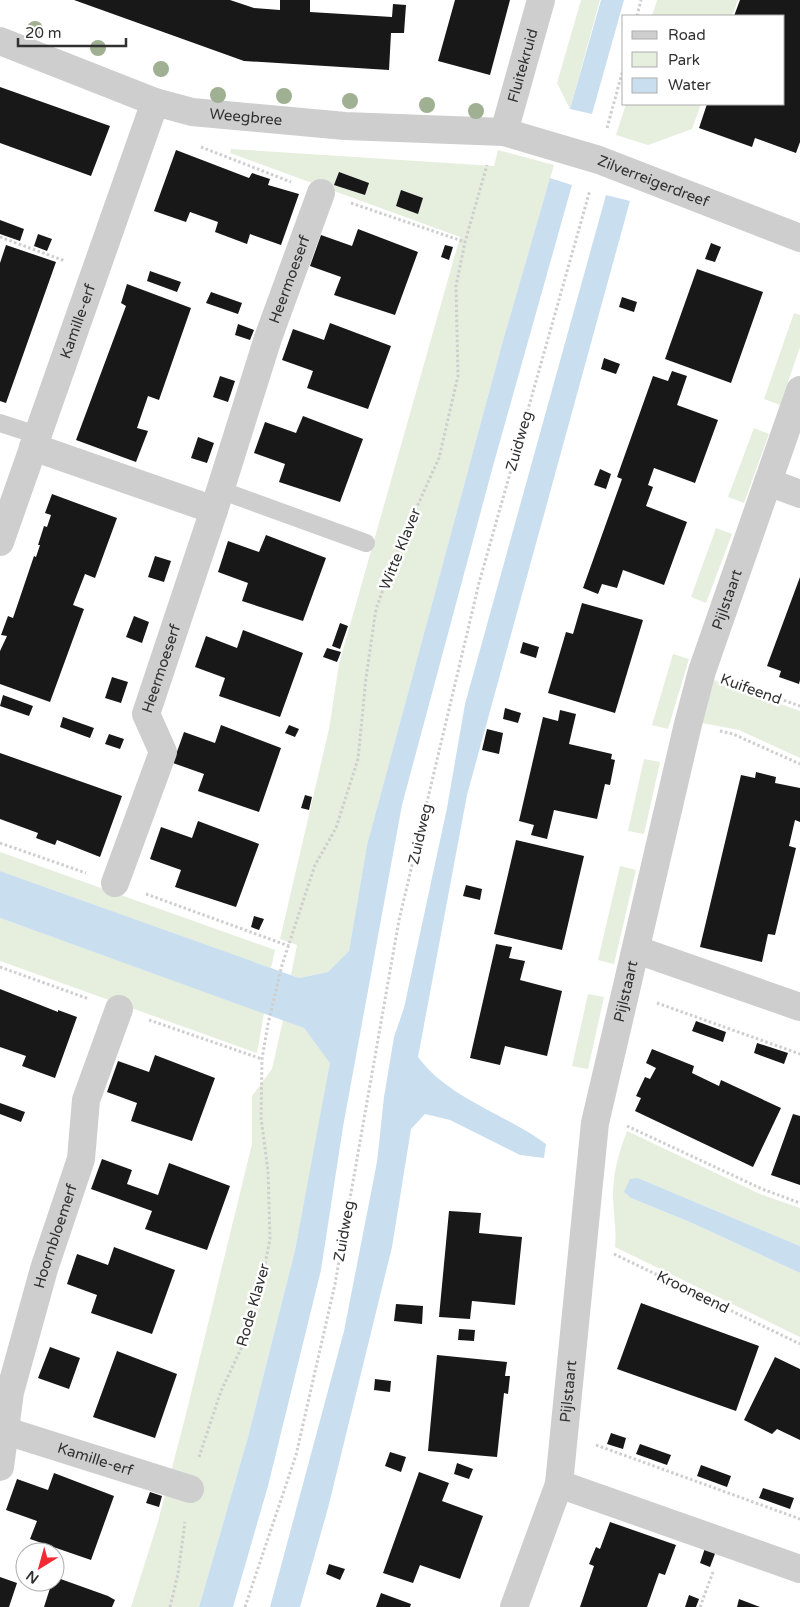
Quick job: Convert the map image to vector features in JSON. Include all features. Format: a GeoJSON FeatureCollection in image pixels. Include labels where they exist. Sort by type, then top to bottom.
{"type":"FeatureCollection","features":[{"type":"Feature","properties":{"kind":"street","name":"Fluitekruid"},"geometry":{"type":"LineString","coordinates":[[504,132],[541,0]]}},
{"type":"Feature","properties":{"kind":"street","name":"Weegbree"},"geometry":{"type":"LineString","coordinates":[[0,41],[155,102],[201,113],[346,126],[504,132]]}},
{"type":"Feature","properties":{"kind":"street","name":"Kamille-erf"},"geometry":{"type":"LineString","coordinates":[[0,542],[155,102]]}},
{"type":"Feature","properties":{"kind":"street","name":"Zilverreigerdreef"},"geometry":{"type":"LineString","coordinates":[[504,132],[599,160],[800,238]]}},
{"type":"Feature","properties":{"kind":"street","name":"Heermoeserf"},"geometry":{"type":"LineString","coordinates":[[116,883],[163,752],[146,714],[268,338],[322,193]]}},
{"type":"Feature","properties":{"kind":"street","name":"Pijlstaart"},"geometry":{"type":"LineString","coordinates":[[514,1607],[559,1484],[595,1123],[688,724],[702,671],[800,390]]}},
{"type":"Feature","properties":{"kind":"street"},"geometry":{"type":"LineString","coordinates":[[35,441],[217,500]]}},
{"type":"Feature","properties":{"kind":"street"},"geometry":{"type":"LineString","coordinates":[[768,482],[800,494]]}},
{"type":"Feature","properties":{"kind":"street"},"geometry":{"type":"LineString","coordinates":[[636,950],[800,1007]]}},
{"type":"Feature","properties":{"kind":"street","name":"Hoornbloemerf"},"geometry":{"type":"LineString","coordinates":[[0,1467],[3,1430],[10,1392],[44,1269],[81,1159],[86,1100],[119,1010]]}},
{"type":"Feature","properties":{"kind":"street","name":"Kamille-erf"},"geometry":{"type":"LineString","coordinates":[[3,1430],[190,1489]]}},
{"type":"Feature","properties":{"kind":"street"},"geometry":{"type":"LineString","coordinates":[[559,1484],[800,1569]]}},
{"type":"Feature","properties":{"kind":"lane"},"geometry":{"type":"LineString","coordinates":[[0,423],[35,441]]}},
{"type":"Feature","properties":{"kind":"lane"},"geometry":{"type":"LineString","coordinates":[[217,500],[366,543]]}},
{"type":"Feature","properties":{"kind":"path"},"geometry":{"type":"LineString","coordinates":[[637,15],[642,0]]}},
{"type":"Feature","properties":{"kind":"path","name":"Zuidweg"},"geometry":{"type":"LineString","coordinates":[[245,1607],[296,1455],[335,1284],[399,920],[479,583],[622,74]]}},
{"type":"Feature","properties":{"kind":"path","name":"Witte Klaver"},"geometry":{"type":"LineString","coordinates":[[268,1024],[282,965],[316,865],[336,828],[358,759],[366,678],[376,609],[397,551],[439,458],[458,376],[456,286],[465,242],[491,148],[504,132]]}},
{"type":"Feature","properties":{"kind":"path"},"geometry":{"type":"LineString","coordinates":[[0,237],[95,272]]}},
{"type":"Feature","properties":{"kind":"path","name":"Kuifeend"},"geometry":{"type":"LineString","coordinates":[[702,671],[800,706]]}},
{"type":"Feature","properties":{"kind":"path"},"geometry":{"type":"LineString","coordinates":[[688,724],[733,734],[800,764]]}},
{"type":"Feature","properties":{"kind":"path"},"geometry":{"type":"LineString","coordinates":[[627,992],[800,1054]]}},
{"type":"Feature","properties":{"kind":"path","name":"Rode Klaver"},"geometry":{"type":"LineString","coordinates":[[170,1607],[178,1574],[190,1489],[221,1391],[247,1336],[259,1296],[270,1239],[268,1171],[261,1118],[262,1059],[268,1024]]}},
{"type":"Feature","properties":{"kind":"path"},"geometry":{"type":"LineString","coordinates":[[595,1123],[624,1124],[762,1189],[800,1203]]}},
{"type":"Feature","properties":{"kind":"path","name":"Krooneend"},"geometry":{"type":"LineString","coordinates":[[582,1251],[611,1253],[800,1344]]}},
{"type":"Feature","properties":{"kind":"path"},"geometry":{"type":"LineString","coordinates":[[564,1433],[800,1519]]}},
{"type":"Feature","properties":{"kind":"green space"},"geometry":{"type":"Polygon","coordinates":[[[581,0],[600,0],[570,109],[557,83],[581,0]]]}},
{"type":"Feature","properties":{"kind":"green space"},"geometry":{"type":"Polygon","coordinates":[[[657,0],[738,0],[732,15],[652,15],[657,0]]]}},
{"type":"Feature","properties":{"kind":"green space"},"geometry":{"type":"Polygon","coordinates":[[[626,105],[701,105],[692,129],[648,145],[616,135],[626,105]]]}},
{"type":"Feature","properties":{"kind":"green space"},"geometry":{"type":"Polygon","coordinates":[[[231,149],[494,166],[498,150],[554,165],[502,344],[367,845],[349,952],[328,972],[299,978],[291,975],[297,945],[280,939],[329,729],[339,664],[460,237],[230,153],[231,149]]]}},
{"type":"Feature","properties":{"kind":"green space"},"geometry":{"type":"Polygon","coordinates":[[[794,313],[800,315],[800,347],[780,405],[764,399],[794,313]]]}},
{"type":"Feature","properties":{"kind":"green space"},"geometry":{"type":"Polygon","coordinates":[[[754,428],[769,434],[744,503],[728,497],[754,428]]]}},
{"type":"Feature","properties":{"kind":"green space"},"geometry":{"type":"Polygon","coordinates":[[[716,528],[732,534],[706,603],[691,597],[716,528]]]}},
{"type":"Feature","properties":{"kind":"green space"},"geometry":{"type":"Polygon","coordinates":[[[673,654],[689,659],[668,729],[652,725],[673,654]]]}},
{"type":"Feature","properties":{"kind":"green space"},"geometry":{"type":"Polygon","coordinates":[[[714,680],[800,711],[800,758],[739,730],[702,723],[714,680]]]}},
{"type":"Feature","properties":{"kind":"green space"},"geometry":{"type":"Polygon","coordinates":[[[644,759],[660,762],[644,834],[628,831],[644,759]]]}},
{"type":"Feature","properties":{"kind":"green space"},"geometry":{"type":"Polygon","coordinates":[[[0,852],[275,950],[271,968],[0,871],[0,852]]]}},
{"type":"Feature","properties":{"kind":"green space"},"geometry":{"type":"Polygon","coordinates":[[[620,866],[636,870],[614,964],[598,960],[620,866]]]}},
{"type":"Feature","properties":{"kind":"green space"},"geometry":{"type":"Polygon","coordinates":[[[0,918],[264,1013],[257,1053],[0,961],[0,918]]]}},
{"type":"Feature","properties":{"kind":"green space"},"geometry":{"type":"Polygon","coordinates":[[[588,994],[604,997],[588,1069],[572,1066],[588,994]]]}},
{"type":"Feature","properties":{"kind":"green space"},"geometry":{"type":"Polygon","coordinates":[[[283,1020],[304,1028],[331,1063],[295,1250],[248,1437],[199,1607],[131,1607],[157,1525],[185,1418],[252,1144],[252,1096],[272,1069],[283,1020]]]}},
{"type":"Feature","properties":{"kind":"green space"},"geometry":{"type":"Polygon","coordinates":[[[627,1131],[760,1194],[800,1208],[800,1246],[638,1178],[631,1198],[692,1223],[800,1273],[800,1337],[615,1247],[614,1179],[627,1131]]]}},
{"type":"Feature","properties":{"kind":"water"},"geometry":{"type":"Polygon","coordinates":[[[601,0],[624,0],[592,114],[570,109],[601,0]]]}},
{"type":"Feature","properties":{"kind":"water"},"geometry":{"type":"Polygon","coordinates":[[[550,178],[572,185],[493,466],[402,805],[343,1127],[321,1270],[268,1486],[233,1607],[199,1607],[248,1437],[295,1250],[330,1063],[304,1028],[0,918],[0,871],[299,978],[328,972],[349,951],[367,845],[502,344],[550,178]]]}},
{"type":"Feature","properties":{"kind":"water"},"geometry":{"type":"Polygon","coordinates":[[[606,195],[630,201],[467,795],[418,1057],[445,1084],[546,1144],[544,1158],[520,1155],[450,1120],[425,1114],[411,1129],[392,1247],[328,1508],[300,1607],[270,1607],[344,1331],[377,1162],[384,1097],[394,1037],[404,1008],[447,808],[465,704],[606,195]]]}},
{"type":"Feature","properties":{"kind":"water"},"geometry":{"type":"Polygon","coordinates":[[[638,1178],[800,1246],[800,1273],[692,1223],[631,1198],[624,1192],[630,1179],[638,1178]]]}},
{"type":"Feature","properties":{"kind":"building"},"geometry":{"type":"Polygon","coordinates":[[[74,0],[230,0],[254,8],[280,10],[280,0],[310,0],[310,12],[392,17],[393,4],[406,5],[404,33],[391,33],[389,70],[244,61],[74,0]]]}},
{"type":"Feature","properties":{"kind":"building"},"geometry":{"type":"Polygon","coordinates":[[[455,0],[510,0],[490,75],[438,61],[455,0]]]}},
{"type":"Feature","properties":{"kind":"building"},"geometry":{"type":"Polygon","coordinates":[[[740,0],[800,0],[800,142],[796,153],[755,138],[752,147],[699,128],[707,105],[785,105],[785,15],[734,15],[740,0]]]}},
{"type":"Feature","properties":{"kind":"building"},"geometry":{"type":"Polygon","coordinates":[[[0,87],[110,126],[91,176],[0,143],[0,87]]]}},
{"type":"Feature","properties":{"kind":"building"},"geometry":{"type":"Polygon","coordinates":[[[176,150],[249,178],[252,173],[270,179],[268,185],[299,194],[281,245],[250,234],[247,244],[215,232],[218,222],[190,212],[186,222],[154,211],[176,150]]]}},
{"type":"Feature","properties":{"kind":"building"},"geometry":{"type":"Polygon","coordinates":[[[339,172],[369,183],[365,195],[334,185],[339,172]]]}},
{"type":"Feature","properties":{"kind":"building"},"geometry":{"type":"Polygon","coordinates":[[[401,190],[423,198],[418,214],[396,206],[401,190]]]}},
{"type":"Feature","properties":{"kind":"building"},"geometry":{"type":"Polygon","coordinates":[[[0,220],[24,229],[20,241],[0,234],[0,220]]]}},
{"type":"Feature","properties":{"kind":"building"},"geometry":{"type":"Polygon","coordinates":[[[358,229],[418,252],[395,315],[334,295],[341,277],[310,266],[321,235],[352,246],[358,229]]]}},
{"type":"Feature","properties":{"kind":"building"},"geometry":{"type":"Polygon","coordinates":[[[38,234],[52,239],[47,251],[34,246],[38,234]]]}},
{"type":"Feature","properties":{"kind":"building"},"geometry":{"type":"Polygon","coordinates":[[[711,243],[721,247],[715,262],[705,259],[711,243]]]}},
{"type":"Feature","properties":{"kind":"building"},"geometry":{"type":"Polygon","coordinates":[[[6,245],[56,262],[6,403],[0,401],[0,263],[6,245]]]}},
{"type":"Feature","properties":{"kind":"building"},"geometry":{"type":"Polygon","coordinates":[[[445,245],[453,247],[449,260],[441,257],[445,245]]]}},
{"type":"Feature","properties":{"kind":"building"},"geometry":{"type":"Polygon","coordinates":[[[697,269],[763,292],[731,383],[665,359],[697,269]]]}},
{"type":"Feature","properties":{"kind":"building"},"geometry":{"type":"Polygon","coordinates":[[[150,271],[181,282],[177,292],[147,281],[150,271]]]}},
{"type":"Feature","properties":{"kind":"building"},"geometry":{"type":"Polygon","coordinates":[[[127,284],[191,308],[159,400],[148,396],[137,428],[148,431],[136,462],[76,440],[126,306],[121,303],[127,284]]]}},
{"type":"Feature","properties":{"kind":"building"},"geometry":{"type":"Polygon","coordinates":[[[211,292],[242,303],[238,314],[206,303],[211,292]]]}},
{"type":"Feature","properties":{"kind":"building"},"geometry":{"type":"Polygon","coordinates":[[[622,297],[637,302],[634,312],[619,307],[622,297]]]}},
{"type":"Feature","properties":{"kind":"building"},"geometry":{"type":"Polygon","coordinates":[[[330,323],[391,346],[368,409],[307,388],[313,371],[282,360],[293,329],[324,340],[330,323]]]}},
{"type":"Feature","properties":{"kind":"building"},"geometry":{"type":"Polygon","coordinates":[[[238,324],[254,330],[250,340],[235,335],[238,324]]]}},
{"type":"Feature","properties":{"kind":"building"},"geometry":{"type":"Polygon","coordinates":[[[604,358],[620,364],[616,374],[601,369],[604,358]]]}},
{"type":"Feature","properties":{"kind":"building"},"geometry":{"type":"Polygon","coordinates":[[[672,371],[687,376],[677,405],[718,420],[695,483],[654,468],[648,485],[653,487],[646,506],[687,522],[664,585],[623,570],[617,588],[602,584],[598,594],[583,588],[622,479],[617,477],[653,376],[668,381],[672,371]]]}},
{"type":"Feature","properties":{"kind":"building"},"geometry":{"type":"Polygon","coordinates":[[[220,376],[235,381],[228,402],[213,397],[220,376]]]}},
{"type":"Feature","properties":{"kind":"building"},"geometry":{"type":"Polygon","coordinates":[[[303,416],[363,439],[340,502],[279,482],[285,464],[254,453],[265,422],[296,433],[303,416]]]}},
{"type":"Feature","properties":{"kind":"building"},"geometry":{"type":"Polygon","coordinates":[[[198,437],[214,443],[207,463],[191,458],[198,437]]]}},
{"type":"Feature","properties":{"kind":"building"},"geometry":{"type":"Polygon","coordinates":[[[600,469],[611,474],[606,489],[594,485],[600,469]]]}},
{"type":"Feature","properties":{"kind":"building"},"geometry":{"type":"Polygon","coordinates":[[[52,494],[117,518],[95,578],[85,574],[73,605],[84,609],[50,702],[0,684],[0,651],[7,636],[1,635],[8,616],[13,618],[34,556],[36,557],[44,526],[47,527],[51,515],[45,513],[52,494]]]}},
{"type":"Feature","properties":{"kind":"building"},"geometry":{"type":"Polygon","coordinates":[[[266,535],[326,558],[303,621],[242,601],[248,583],[218,572],[228,541],[259,552],[266,535]]]}},
{"type":"Feature","properties":{"kind":"building"},"geometry":{"type":"Polygon","coordinates":[[[155,556],[171,561],[164,582],[148,577],[155,556]]]}},
{"type":"Feature","properties":{"kind":"building"},"geometry":{"type":"Polygon","coordinates":[[[800,577],[799,684],[779,677],[781,671],[767,666],[800,577]]]}},
{"type":"Feature","properties":{"kind":"building"},"geometry":{"type":"Polygon","coordinates":[[[582,603],[643,620],[615,713],[548,693],[566,632],[573,634],[582,603]]]}},
{"type":"Feature","properties":{"kind":"building"},"geometry":{"type":"Polygon","coordinates":[[[134,616],[149,622],[142,643],[126,637],[134,616]]]}},
{"type":"Feature","properties":{"kind":"building"},"geometry":{"type":"Polygon","coordinates":[[[340,623],[348,626],[340,649],[332,646],[340,623]]]}},
{"type":"Feature","properties":{"kind":"building"},"geometry":{"type":"Polygon","coordinates":[[[243,630],[303,653],[280,717],[219,696],[225,678],[195,667],[206,636],[237,648],[243,630]]]}},
{"type":"Feature","properties":{"kind":"building"},"geometry":{"type":"Polygon","coordinates":[[[523,642],[539,647],[536,658],[520,653],[523,642]]]}},
{"type":"Feature","properties":{"kind":"building"},"geometry":{"type":"Polygon","coordinates":[[[327,648],[341,652],[337,662],[323,657],[327,648]]]}},
{"type":"Feature","properties":{"kind":"building"},"geometry":{"type":"Polygon","coordinates":[[[112,677],[128,682],[121,703],[105,698],[112,677]]]}},
{"type":"Feature","properties":{"kind":"building"},"geometry":{"type":"Polygon","coordinates":[[[3,695],[33,706],[29,716],[0,706],[3,695]]]}},
{"type":"Feature","properties":{"kind":"building"},"geometry":{"type":"Polygon","coordinates":[[[505,708],[521,713],[518,723],[503,719],[505,708]]]}},
{"type":"Feature","properties":{"kind":"building"},"geometry":{"type":"Polygon","coordinates":[[[560,710],[576,714],[569,744],[612,754],[611,759],[615,760],[610,785],[605,784],[597,819],[554,810],[547,839],[531,835],[534,825],[519,821],[543,717],[558,721],[560,710]]]}},
{"type":"Feature","properties":{"kind":"building"},"geometry":{"type":"Polygon","coordinates":[[[63,717],[94,728],[90,738],[60,727],[63,717]]]}},
{"type":"Feature","properties":{"kind":"building"},"geometry":{"type":"Polygon","coordinates":[[[221,725],[281,748],[259,812],[198,791],[204,774],[173,763],[184,732],[215,743],[221,725]]]}},
{"type":"Feature","properties":{"kind":"building"},"geometry":{"type":"Polygon","coordinates":[[[289,725],[299,729],[295,737],[285,733],[289,725]]]}},
{"type":"Feature","properties":{"kind":"building"},"geometry":{"type":"Polygon","coordinates":[[[487,729],[503,733],[499,754],[482,750],[487,729]]]}},
{"type":"Feature","properties":{"kind":"building"},"geometry":{"type":"Polygon","coordinates":[[[109,734],[124,739],[120,749],[105,744],[109,734]]]}},
{"type":"Feature","properties":{"kind":"building"},"geometry":{"type":"Polygon","coordinates":[[[0,753],[122,796],[100,857],[57,840],[55,845],[36,838],[38,833],[0,819],[0,753]]]}},
{"type":"Feature","properties":{"kind":"building"},"geometry":{"type":"Polygon","coordinates":[[[756,772],[776,777],[775,783],[800,788],[800,822],[795,820],[789,846],[796,848],[775,935],[768,934],[762,962],[700,947],[741,775],[755,778],[756,772]]]}},
{"type":"Feature","properties":{"kind":"building"},"geometry":{"type":"Polygon","coordinates":[[[305,795],[312,797],[309,810],[301,808],[305,795]]]}},
{"type":"Feature","properties":{"kind":"building"},"geometry":{"type":"Polygon","coordinates":[[[198,821],[259,844],[236,907],[175,887],[181,870],[150,859],[161,827],[192,838],[198,821]]]}},
{"type":"Feature","properties":{"kind":"building"},"geometry":{"type":"Polygon","coordinates":[[[516,840],[584,856],[562,950],[494,934],[516,840]]]}},
{"type":"Feature","properties":{"kind":"building"},"geometry":{"type":"Polygon","coordinates":[[[466,885],[482,889],[480,900],[463,896],[466,885]]]}},
{"type":"Feature","properties":{"kind":"building"},"geometry":{"type":"Polygon","coordinates":[[[254,916],[264,919],[259,930],[251,927],[254,916]]]}},
{"type":"Feature","properties":{"kind":"building"},"geometry":{"type":"Polygon","coordinates":[[[496,944],[512,947],[509,958],[525,961],[520,980],[562,991],[547,1056],[505,1046],[500,1065],[470,1058],[496,944]]]}},
{"type":"Feature","properties":{"kind":"building"},"geometry":{"type":"Polygon","coordinates":[[[0,989],[58,1012],[58,1010],[77,1017],[55,1078],[22,1066],[26,1056],[0,1047],[0,989]]]}},
{"type":"Feature","properties":{"kind":"building"},"geometry":{"type":"Polygon","coordinates":[[[696,1021],[726,1032],[723,1042],[692,1031],[696,1021]]]}},
{"type":"Feature","properties":{"kind":"building"},"geometry":{"type":"Polygon","coordinates":[[[757,1043],[788,1053],[784,1064],[754,1053],[757,1043]]]}},
{"type":"Feature","properties":{"kind":"building"},"geometry":{"type":"Polygon","coordinates":[[[652,1049],[694,1066],[692,1073],[719,1086],[721,1080],[781,1108],[753,1167],[635,1111],[641,1098],[636,1096],[645,1077],[650,1079],[656,1068],[646,1063],[652,1049]]]}},
{"type":"Feature","properties":{"kind":"building"},"geometry":{"type":"Polygon","coordinates":[[[155,1055],[215,1078],[192,1141],[131,1121],[137,1103],[107,1092],[118,1061],[149,1072],[155,1055]]]}},
{"type":"Feature","properties":{"kind":"building"},"geometry":{"type":"Polygon","coordinates":[[[0,1103],[25,1112],[21,1122],[0,1114],[0,1103]]]}},
{"type":"Feature","properties":{"kind":"building"},"geometry":{"type":"Polygon","coordinates":[[[793,1114],[800,1116],[800,1185],[771,1175],[793,1114]]]}},
{"type":"Feature","properties":{"kind":"building"},"geometry":{"type":"Polygon","coordinates":[[[102,1159],[132,1170],[127,1184],[158,1195],[169,1163],[230,1186],[207,1250],[145,1229],[152,1211],[91,1189],[102,1159]]]}},
{"type":"Feature","properties":{"kind":"building"},"geometry":{"type":"Polygon","coordinates":[[[449,1211],[481,1213],[479,1233],[522,1237],[515,1305],[472,1301],[470,1319],[439,1317],[449,1211]]]}},
{"type":"Feature","properties":{"kind":"building"},"geometry":{"type":"Polygon","coordinates":[[[114,1247],[175,1270],[152,1334],[91,1313],[97,1295],[67,1284],[77,1254],[108,1265],[114,1247]]]}},
{"type":"Feature","properties":{"kind":"building"},"geometry":{"type":"Polygon","coordinates":[[[641,1303],[759,1346],[736,1411],[617,1369],[641,1303]]]}},
{"type":"Feature","properties":{"kind":"building"},"geometry":{"type":"Polygon","coordinates":[[[396,1304],[423,1306],[422,1324],[394,1321],[396,1304]]]}},
{"type":"Feature","properties":{"kind":"building"},"geometry":{"type":"Polygon","coordinates":[[[459,1329],[475,1330],[474,1341],[458,1340],[459,1329]]]}},
{"type":"Feature","properties":{"kind":"building"},"geometry":{"type":"Polygon","coordinates":[[[50,1347],[80,1358],[69,1389],[38,1378],[50,1347]]]}},
{"type":"Feature","properties":{"kind":"building"},"geometry":{"type":"Polygon","coordinates":[[[117,1351],[177,1374],[155,1438],[93,1417],[117,1351]]]}},
{"type":"Feature","properties":{"kind":"building"},"geometry":{"type":"Polygon","coordinates":[[[437,1355],[507,1362],[505,1376],[510,1376],[508,1394],[504,1393],[497,1457],[428,1451],[437,1355]]]}},
{"type":"Feature","properties":{"kind":"building"},"geometry":{"type":"Polygon","coordinates":[[[775,1357],[800,1369],[800,1440],[777,1429],[772,1434],[744,1420],[775,1357]]]}},
{"type":"Feature","properties":{"kind":"building"},"geometry":{"type":"Polygon","coordinates":[[[375,1379],[391,1381],[390,1392],[374,1390],[375,1379]]]}},
{"type":"Feature","properties":{"kind":"building"},"geometry":{"type":"Polygon","coordinates":[[[611,1433],[626,1438],[623,1449],[607,1444],[611,1433]]]}},
{"type":"Feature","properties":{"kind":"building"},"geometry":{"type":"Polygon","coordinates":[[[640,1444],[671,1455],[667,1465],[636,1454],[640,1444]]]}},
{"type":"Feature","properties":{"kind":"building"},"geometry":{"type":"Polygon","coordinates":[[[390,1452],[406,1457],[401,1472],[385,1466],[390,1452]]]}},
{"type":"Feature","properties":{"kind":"building"},"geometry":{"type":"Polygon","coordinates":[[[457,1463],[473,1469],[469,1479],[454,1474],[457,1463]]]}},
{"type":"Feature","properties":{"kind":"building"},"geometry":{"type":"Polygon","coordinates":[[[701,1465],[731,1476],[727,1487],[697,1476],[701,1465]]]}},
{"type":"Feature","properties":{"kind":"building"},"geometry":{"type":"Polygon","coordinates":[[[419,1472],[449,1483],[442,1501],[483,1516],[460,1579],[420,1565],[413,1583],[383,1573],[419,1472]]]}},
{"type":"Feature","properties":{"kind":"building"},"geometry":{"type":"Polygon","coordinates":[[[54,1473],[114,1496],[91,1560],[65,1551],[65,1542],[39,1542],[30,1539],[37,1521],[6,1510],[17,1479],[48,1490],[54,1473]]]}},
{"type":"Feature","properties":{"kind":"building"},"geometry":{"type":"Polygon","coordinates":[[[763,1488],[794,1498],[790,1509],[759,1498],[763,1488]]]}},
{"type":"Feature","properties":{"kind":"building"},"geometry":{"type":"Polygon","coordinates":[[[150,1492],[162,1496],[159,1507],[146,1503],[150,1492]]]}},
{"type":"Feature","properties":{"kind":"building"},"geometry":{"type":"Polygon","coordinates":[[[610,1522],[676,1545],[665,1575],[659,1573],[647,1607],[580,1607],[594,1566],[589,1564],[596,1547],[600,1549],[610,1522]]]}},
{"type":"Feature","properties":{"kind":"building"},"geometry":{"type":"Polygon","coordinates":[[[705,1548],[716,1551],[710,1567],[700,1563],[705,1548]]]}},
{"type":"Feature","properties":{"kind":"building"},"geometry":{"type":"Polygon","coordinates":[[[329,1564],[345,1569],[340,1580],[326,1574],[329,1564]]]}},
{"type":"Feature","properties":{"kind":"building"},"geometry":{"type":"Polygon","coordinates":[[[0,1577],[15,1582],[15,1589],[9,1607],[0,1607],[0,1577]]]}},
{"type":"Feature","properties":{"kind":"building"},"geometry":{"type":"Polygon","coordinates":[[[65,1581],[115,1600],[112,1607],[44,1607],[49,1592],[65,1592],[65,1581]]]}},
{"type":"Feature","properties":{"kind":"building"},"geometry":{"type":"Polygon","coordinates":[[[381,1593],[411,1604],[410,1607],[376,1607],[381,1593]]]}},
{"type":"Feature","properties":{"kind":"building"},"geometry":{"type":"Polygon","coordinates":[[[689,1595],[699,1599],[696,1607],[685,1607],[689,1595]]]}},
{"type":"Feature","properties":{"kind":"building"},"geometry":{"type":"Polygon","coordinates":[[[739,1599],[760,1607],[737,1607],[739,1599]]]}}]}
